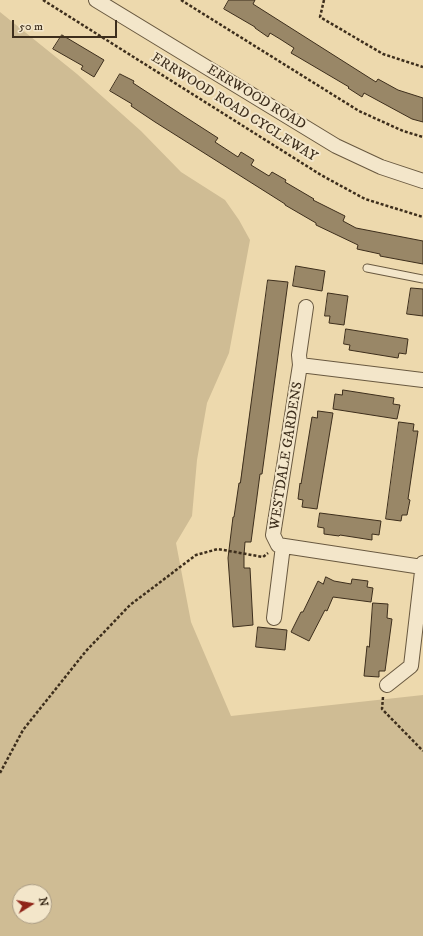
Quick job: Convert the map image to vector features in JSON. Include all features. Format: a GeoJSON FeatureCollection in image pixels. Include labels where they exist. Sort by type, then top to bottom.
{"type":"FeatureCollection","features":[{"type":"Feature","properties":{"kind":"street","name":"ERRWOOD ROAD"},"geometry":{"type":"LineString","coordinates":[[96,0],[336,146],[381,167],[423,181]]}},
{"type":"Feature","properties":{"kind":"street","name":"WESTDALE GARDENS"},"geometry":{"type":"LineString","coordinates":[[306,307],[299,355],[300,365],[273,535],[280,545],[423,565]]}},
{"type":"Feature","properties":{"kind":"street","name":"WESTDALE GARDENS"},"geometry":{"type":"LineString","coordinates":[[300,365],[423,380]]}},
{"type":"Feature","properties":{"kind":"street"},"geometry":{"type":"LineString","coordinates":[[274,618],[280,545]]}},
{"type":"Feature","properties":{"kind":"street"},"geometry":{"type":"LineString","coordinates":[[387,685],[411,666],[423,565]]}},
{"type":"Feature","properties":{"kind":"lane"},"geometry":{"type":"LineString","coordinates":[[367,268],[423,279]]}},
{"type":"Feature","properties":{"kind":"path","name":"ERRWOOD ROAD CYCLEWAY"},"geometry":{"type":"LineString","coordinates":[[43,0],[321,175],[365,199],[423,217]]}},
{"type":"Feature","properties":{"kind":"path"},"geometry":{"type":"LineString","coordinates":[[181,0],[359,111],[403,131],[423,137]]}},
{"type":"Feature","properties":{"kind":"path"},"geometry":{"type":"LineString","coordinates":[[324,0],[320,17],[384,54],[423,67]]}},
{"type":"Feature","properties":{"kind":"path"},"geometry":{"type":"LineString","coordinates":[[0,774],[23,730],[86,651],[130,606],[196,555],[218,549],[263,557],[280,545]]}},
{"type":"Feature","properties":{"kind":"path"},"geometry":{"type":"LineString","coordinates":[[387,685],[382,709],[423,751]]}},
{"type":"Feature","properties":{"kind":"shaded area"},"geometry":{"type":"Polygon","coordinates":[[[0,12],[77,74],[141,131],[181,172],[225,200],[239,220],[250,240],[229,353],[207,403],[197,460],[192,516],[176,543],[191,622],[231,716],[423,695],[423,936],[0,936],[0,12]]]}},
{"type":"Feature","properties":{"kind":"building"},"geometry":{"type":"Polygon","coordinates":[[[229,0],[255,0],[253,4],[376,82],[378,79],[398,90],[423,98],[423,122],[412,119],[364,93],[362,97],[348,88],[349,87],[291,53],[294,48],[270,33],[268,37],[255,27],[224,9],[229,0]]]}},
{"type":"Feature","properties":{"kind":"building"},"geometry":{"type":"Polygon","coordinates":[[[62,35],[104,60],[94,77],[81,69],[83,66],[53,49],[62,35]]]}},
{"type":"Feature","properties":{"kind":"building"},"geometry":{"type":"Polygon","coordinates":[[[120,74],[134,81],[133,83],[218,138],[215,142],[238,157],[241,152],[254,160],[251,165],[269,176],[272,172],[286,180],[285,182],[314,199],[313,200],[345,216],[343,221],[356,228],[423,241],[423,264],[380,256],[380,254],[357,249],[358,245],[316,225],[316,223],[285,205],[155,122],[131,106],[132,104],[110,91],[120,74]]]}},
{"type":"Feature","properties":{"kind":"building"},"geometry":{"type":"Polygon","coordinates":[[[296,266],[325,271],[322,291],[293,286],[296,266]]]}},
{"type":"Feature","properties":{"kind":"building"},"geometry":{"type":"Polygon","coordinates":[[[268,280],[288,282],[262,474],[260,474],[251,542],[245,542],[244,568],[250,568],[253,625],[233,627],[228,558],[268,280]]]}},
{"type":"Feature","properties":{"kind":"building"},"geometry":{"type":"Polygon","coordinates":[[[411,288],[423,289],[423,316],[407,314],[411,288]]]}},
{"type":"Feature","properties":{"kind":"building"},"geometry":{"type":"Polygon","coordinates":[[[328,293],[348,296],[344,325],[329,323],[330,316],[325,316],[328,293]]]}},
{"type":"Feature","properties":{"kind":"building"},"geometry":{"type":"Polygon","coordinates":[[[346,329],[408,339],[406,354],[399,353],[398,358],[349,350],[350,345],[344,344],[346,329]]]}},
{"type":"Feature","properties":{"kind":"building"},"geometry":{"type":"Polygon","coordinates":[[[343,390],[394,398],[393,404],[400,405],[397,419],[333,409],[335,394],[342,395],[343,390]]]}},
{"type":"Feature","properties":{"kind":"building"},"geometry":{"type":"Polygon","coordinates":[[[318,411],[333,413],[317,509],[302,507],[303,500],[298,499],[312,417],[317,418],[318,411]]]}},
{"type":"Feature","properties":{"kind":"building"},"geometry":{"type":"Polygon","coordinates":[[[399,422],[414,424],[413,431],[418,431],[408,499],[410,500],[407,515],[402,515],[401,521],[386,519],[399,422]]]}},
{"type":"Feature","properties":{"kind":"building"},"geometry":{"type":"Polygon","coordinates":[[[320,513],[381,521],[379,535],[372,534],[372,540],[324,534],[324,528],[318,527],[320,513]]]}},
{"type":"Feature","properties":{"kind":"building"},"geometry":{"type":"Polygon","coordinates":[[[326,577],[334,581],[351,584],[352,579],[368,581],[367,587],[373,588],[371,602],[333,597],[327,611],[325,610],[309,641],[291,632],[301,612],[303,612],[318,581],[323,584],[326,577]]]}},
{"type":"Feature","properties":{"kind":"building"},"geometry":{"type":"Polygon","coordinates":[[[373,603],[388,604],[387,618],[392,619],[385,671],[379,671],[379,677],[364,676],[367,646],[369,647],[373,603]]]}},
{"type":"Feature","properties":{"kind":"building"},"geometry":{"type":"Polygon","coordinates":[[[258,627],[287,630],[285,650],[256,647],[258,627]]]}}]}
